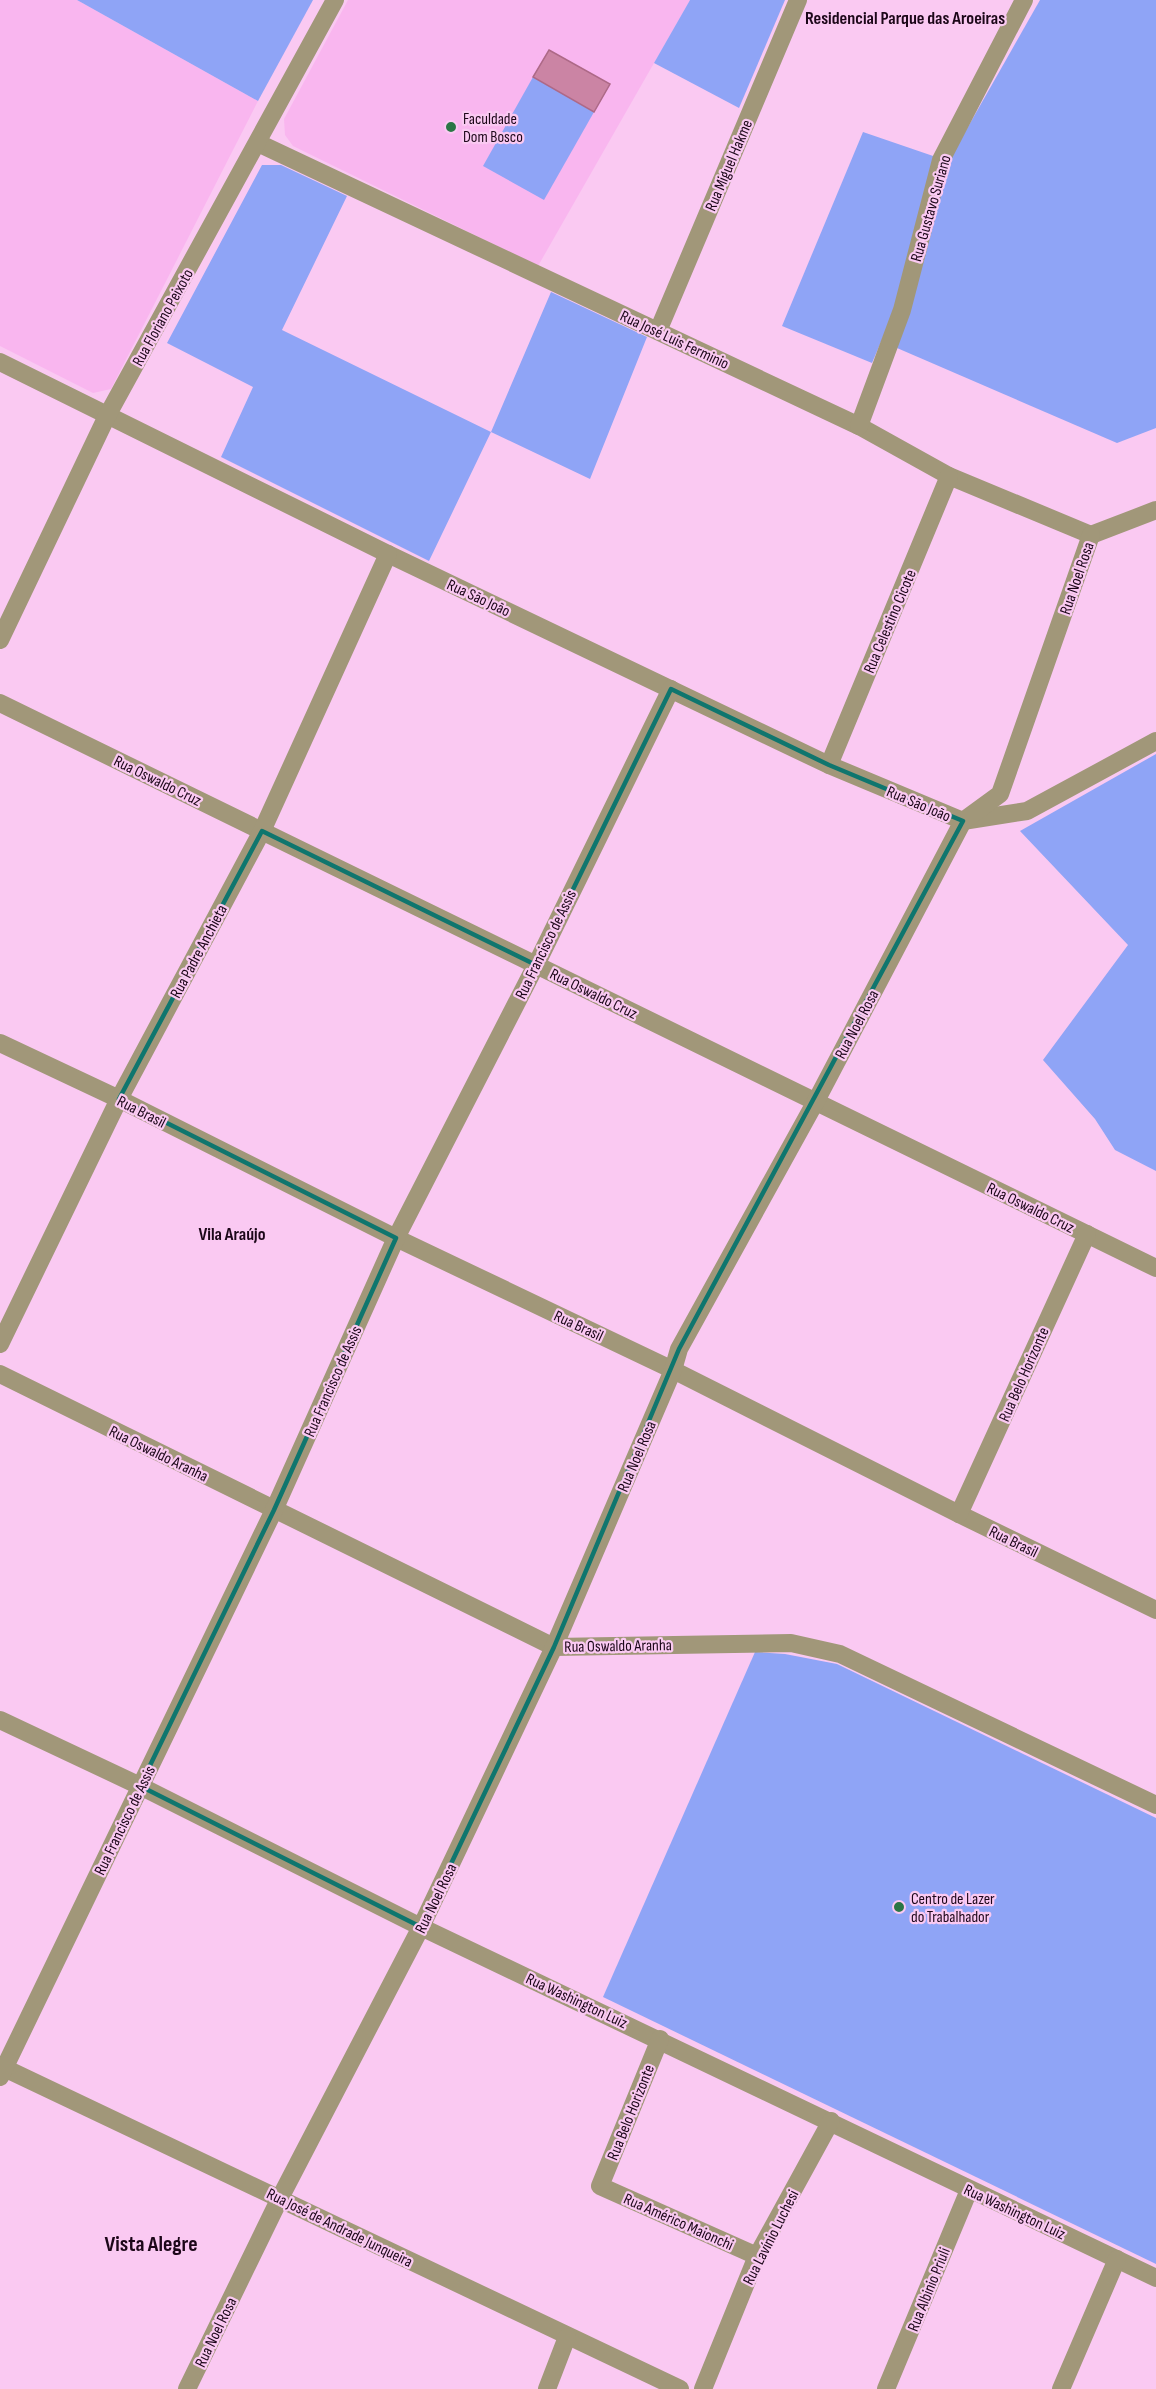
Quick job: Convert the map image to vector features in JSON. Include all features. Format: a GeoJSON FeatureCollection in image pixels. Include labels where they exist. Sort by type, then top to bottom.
{"type":"FeatureCollection","features":[{"type":"Feature","properties":{"kind":"street","name":"Rua Floriano Peixoto"},"geometry":{"type":"LineString","coordinates":[[0,640],[107,416],[335,0]]}},
{"type":"Feature","properties":{"kind":"street","name":"Rua Miguel Hakme"},"geometry":{"type":"LineString","coordinates":[[658,331],[798,0]]}},
{"type":"Feature","properties":{"kind":"street","name":"Rua Gustavo Suriano"},"geometry":{"type":"LineString","coordinates":[[859,426],[902,310],[941,160],[1024,0]]}},
{"type":"Feature","properties":{"kind":"street","name":"Rua José Luis Ferminio"},"geometry":{"type":"LineString","coordinates":[[258,143],[859,426],[949,476],[1091,535]]}},
{"type":"Feature","properties":{"kind":"street","name":"Rua São João"},"geometry":{"type":"LineString","coordinates":[[0,362],[388,554],[829,765],[963,821]]}},
{"type":"Feature","properties":{"kind":"street","name":"Rua Celestino Cicote"},"geometry":{"type":"LineString","coordinates":[[829,765],[949,476]]}},
{"type":"Feature","properties":{"kind":"street"},"geometry":{"type":"LineString","coordinates":[[1091,535],[1156,510]]}},
{"type":"Feature","properties":{"kind":"street","name":"Rua Noel Rosa"},"geometry":{"type":"LineString","coordinates":[[187,2389],[280,2198],[421,1927],[554,1647],[673,1370],[679,1349],[816,1101],[963,821],[1000,794],[1091,535]]}},
{"type":"Feature","properties":{"kind":"street","name":"Rua Padre Anchieta"},"geometry":{"type":"LineString","coordinates":[[0,1344],[119,1099],[262,831],[388,554]]}},
{"type":"Feature","properties":{"kind":"street","name":"Rua Francisco de Assis"},"geometry":{"type":"LineString","coordinates":[[1,2070],[274,1510],[396,1238],[536,965],[671,689]]}},
{"type":"Feature","properties":{"kind":"street","name":"Rua Oswaldo Cruz"},"geometry":{"type":"LineString","coordinates":[[0,704],[1156,1268]]}},
{"type":"Feature","properties":{"kind":"street"},"geometry":{"type":"LineString","coordinates":[[963,821],[1027,811],[1156,741]]}},
{"type":"Feature","properties":{"kind":"street","name":"Rua Brasil"},"geometry":{"type":"LineString","coordinates":[[0,1043],[119,1099],[396,1238],[673,1370],[1156,1610]]}},
{"type":"Feature","properties":{"kind":"street","name":"Rua Belo Horizonte"},"geometry":{"type":"LineString","coordinates":[[959,1514],[1087,1234]]}},
{"type":"Feature","properties":{"kind":"street","name":"Rua Oswaldo Aranha"},"geometry":{"type":"LineString","coordinates":[[0,1374],[554,1647],[790,1643],[840,1654],[1156,1805]]}},
{"type":"Feature","properties":{"kind":"street","name":"Rua Washington Luiz"},"geometry":{"type":"LineString","coordinates":[[0,1720],[140,1786],[421,1927],[660,2039],[969,2190],[1156,2278]]}},
{"type":"Feature","properties":{"kind":"street","name":"Rua Belo Horizonte"},"geometry":{"type":"LineString","coordinates":[[600,2186],[660,2039]]}},
{"type":"Feature","properties":{"kind":"street","name":"Rua José de Andrade Junqueira"},"geometry":{"type":"LineString","coordinates":[[1,2070],[280,2198],[680,2389]]}},
{"type":"Feature","properties":{"kind":"street","name":"Rua Lavínio Luchesi"},"geometry":{"type":"LineString","coordinates":[[703,2389],[757,2256],[831,2121]]}},
{"type":"Feature","properties":{"kind":"street","name":"Rua Américo Maionchi"},"geometry":{"type":"LineString","coordinates":[[600,2186],[757,2256]]}},
{"type":"Feature","properties":{"kind":"street","name":"Rua Albinio Priuli"},"geometry":{"type":"LineString","coordinates":[[886,2389],[969,2190]]}},
{"type":"Feature","properties":{"kind":"street"},"geometry":{"type":"LineString","coordinates":[[1060,2389],[1116,2259]]}},
{"type":"Feature","properties":{"kind":"street"},"geometry":{"type":"LineString","coordinates":[[547,2389],[567,2337]]}},
{"type":"Feature","properties":{"kind":"highlighted area"},"geometry":{"type":"Polygon","coordinates":[[[671,689],[829,765],[963,821],[679,1349],[554,1647],[421,1927],[140,1786],[274,1510],[396,1238],[119,1099],[262,831],[536,965],[671,689]]]}},
{"type":"Feature","properties":{"kind":"shaded area"},"geometry":{"type":"Polygon","coordinates":[[[0,0],[77,0],[258,101],[111,389],[93,393],[0,346],[0,0]]]}},
{"type":"Feature","properties":{"kind":"shaded area"},"geometry":{"type":"Polygon","coordinates":[[[77,0],[313,0],[258,101],[77,0]]]}},
{"type":"Feature","properties":{"kind":"shaded area","name":"Faculdade Dom Bosco"},"geometry":{"type":"Polygon","coordinates":[[[348,0],[690,0],[538,266],[293,146],[285,135],[284,119],[348,0]]]}},
{"type":"Feature","properties":{"kind":"shaded area"},"geometry":{"type":"Polygon","coordinates":[[[690,0],[785,0],[739,108],[654,63],[690,0]]]}},
{"type":"Feature","properties":{"kind":"shaded area"},"geometry":{"type":"Polygon","coordinates":[[[1040,0],[1156,0],[1156,428],[1117,443],[897,348],[948,162],[1040,0]]]}},
{"type":"Feature","properties":{"kind":"shaded area"},"geometry":{"type":"Polygon","coordinates":[[[533,77],[594,112],[544,200],[483,166],[533,77]]]}},
{"type":"Feature","properties":{"kind":"shaded area"},"geometry":{"type":"Polygon","coordinates":[[[863,132],[936,157],[895,309],[872,363],[782,326],[863,132]]]}},
{"type":"Feature","properties":{"kind":"shaded area"},"geometry":{"type":"Polygon","coordinates":[[[262,165],[281,165],[347,196],[282,330],[491,432],[429,561],[221,457],[253,387],[167,343],[262,165]]]}},
{"type":"Feature","properties":{"kind":"shaded area"},"geometry":{"type":"Polygon","coordinates":[[[551,292],[647,337],[590,479],[491,432],[551,292]]]}},
{"type":"Feature","properties":{"kind":"shaded area"},"geometry":{"type":"Polygon","coordinates":[[[1156,754],[1156,1171],[1115,1150],[1095,1119],[1043,1060],[1128,945],[1020,831],[1156,754]]]}},
{"type":"Feature","properties":{"kind":"shaded area","name":"Centro de Lazer do Trabalhador"},"geometry":{"type":"Polygon","coordinates":[[[755,1652],[785,1654],[837,1664],[1156,1818],[1156,2264],[603,1997],[755,1652]]]}},
{"type":"Feature","properties":{"kind":"building"},"geometry":{"type":"Polygon","coordinates":[[[549,50],[610,84],[594,112],[533,77],[549,50]]]}},
{"type":"Feature","properties":{"kind":"place","name":"Faculdade Dom Bosco"},"geometry":{"type":"Point","coordinates":[451,127]}},
{"type":"Feature","properties":{"kind":"place","name":"Centro de Lazer do Trabalhador"},"geometry":{"type":"Point","coordinates":[899,1907]}},
{"type":"Feature","properties":{"kind":"district","name":"Residencial Parque das Aroeiras"},"geometry":{"type":"Point","coordinates":[905,18]}},
{"type":"Feature","properties":{"kind":"district","name":"Vila Araújo"},"geometry":{"type":"Point","coordinates":[232,1234]}},
{"type":"Feature","properties":{"kind":"district","name":"Vista Alegre"},"geometry":{"type":"Point","coordinates":[151,2243]}}]}
